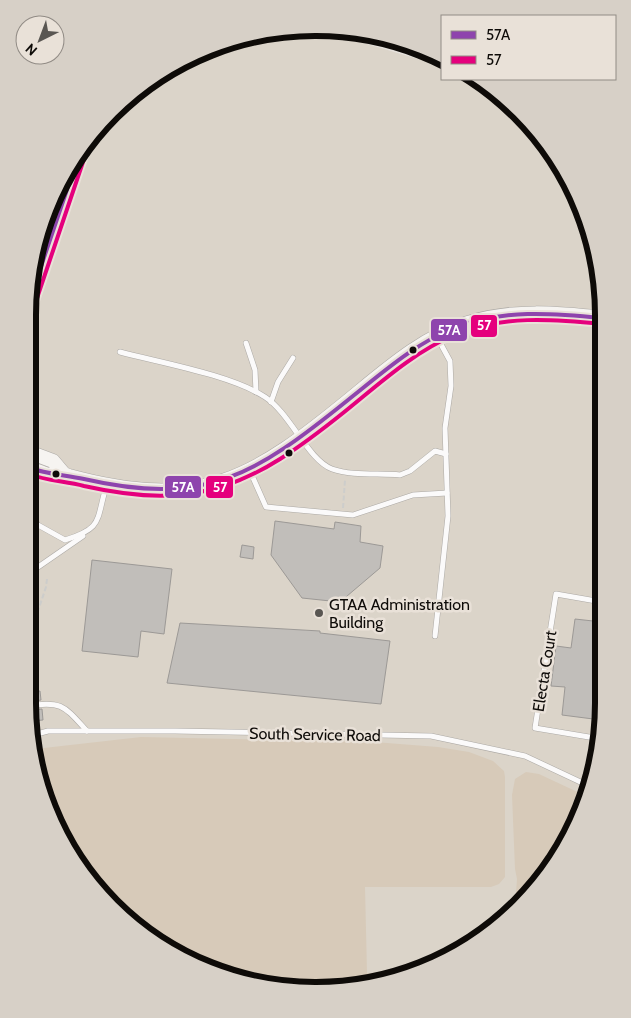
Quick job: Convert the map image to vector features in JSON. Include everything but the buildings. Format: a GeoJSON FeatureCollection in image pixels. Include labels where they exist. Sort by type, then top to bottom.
{"type":"FeatureCollection","features":[{"type":"Feature","properties":{"kind":"street"},"geometry":{"type":"LineString","coordinates":[[41,264],[68,187]]}},
{"type":"Feature","properties":{"kind":"street"},"geometry":{"type":"LineString","coordinates":[[36,471],[48,475],[64,474],[107,484],[162,491],[206,487],[250,470],[278,455],[380,375],[437,336],[466,323],[510,314],[532,312],[595,317]]}},
{"type":"Feature","properties":{"kind":"street"},"geometry":{"type":"LineString","coordinates":[[36,454],[53,461],[64,474]]}},
{"type":"Feature","properties":{"kind":"lane"},"geometry":{"type":"LineString","coordinates":[[435,636],[448,516],[445,428],[451,386],[450,361],[437,336]]}},
{"type":"Feature","properties":{"kind":"lane"},"geometry":{"type":"LineString","coordinates":[[246,343],[255,370],[256,392]]}},
{"type":"Feature","properties":{"kind":"lane"},"geometry":{"type":"LineString","coordinates":[[120,352],[227,380],[256,392],[280,408],[301,438],[323,464],[339,470],[400,475],[410,471],[434,451],[446,454]]}},
{"type":"Feature","properties":{"kind":"lane"},"geometry":{"type":"LineString","coordinates":[[271,402],[278,382],[293,358]]}},
{"type":"Feature","properties":{"kind":"lane"},"geometry":{"type":"LineString","coordinates":[[250,470],[266,507],[353,515],[413,495],[447,493]]}},
{"type":"Feature","properties":{"kind":"lane"},"geometry":{"type":"LineString","coordinates":[[36,522],[65,540],[92,530],[100,511],[107,484]]}},
{"type":"Feature","properties":{"kind":"lane"},"geometry":{"type":"LineString","coordinates":[[36,569],[74,544],[85,533]]}},
{"type":"Feature","properties":{"kind":"lane","name":"Electa Court"},"geometry":{"type":"LineString","coordinates":[[592,738],[535,728],[556,594],[595,601]]}},
{"type":"Feature","properties":{"kind":"lane"},"geometry":{"type":"LineString","coordinates":[[36,705],[45,703],[66,708],[88,731]]}},
{"type":"Feature","properties":{"kind":"lane","name":"South Service Road"},"geometry":{"type":"LineString","coordinates":[[38,734],[48,731],[88,731],[431,736],[525,756],[583,783]]}},
{"type":"Feature","properties":{"kind":"path"},"geometry":{"type":"LineString","coordinates":[[342,514],[346,478]]}},
{"type":"Feature","properties":{"kind":"path"},"geometry":{"type":"LineString","coordinates":[[36,618],[47,579]]}},
{"type":"Feature","properties":{"kind":"shaded area"},"geometry":{"type":"Polygon","coordinates":[[[316,36],[349,39],[439,65],[441,80],[466,80],[500,106],[525,131],[548,160],[566,192],[580,226],[592,279],[595,316],[595,702],[592,739],[585,775],[566,826],[548,858],[513,900],[471,935],[439,953],[388,972],[352,979],[316,982],[261,976],[226,967],[192,953],[160,935],[131,912],[106,887],[83,858],[65,826],[46,775],[37,721],[36,316],[39,279],[46,243],[65,192],[83,160],[106,131],[131,106],[160,83],[192,65],[226,51],[261,42],[297,37],[316,36]]]}},
{"type":"Feature","properties":{"kind":"shaded area"},"geometry":{"type":"Polygon","coordinates":[[[141,737],[374,742],[438,747],[469,752],[493,761],[504,771],[505,877],[499,884],[491,887],[365,887],[367,973],[385,973],[352,979],[316,982],[279,979],[243,972],[192,953],[160,935],[131,912],[106,887],[83,858],[65,826],[51,792],[41,748],[141,737]]]}},
{"type":"Feature","properties":{"kind":"shaded area"},"geometry":{"type":"Polygon","coordinates":[[[526,772],[539,774],[580,793],[566,826],[548,858],[516,897],[517,879],[512,795],[515,779],[526,772]]]}},
{"type":"Feature","properties":{"kind":"transit line","name":"57"},"geometry":{"type":"LineString","coordinates":[[37,298],[84,159]]}},
{"type":"Feature","properties":{"kind":"transit line","name":"57A"},"geometry":{"type":"LineString","coordinates":[[41,266],[68,187]]}},
{"type":"Feature","properties":{"kind":"transit line","name":"57A"},"geometry":{"type":"LineString","coordinates":[[36,470],[127,487],[164,489],[197,486],[227,478],[256,465],[285,448],[398,360],[425,342],[454,328],[472,322],[509,315],[546,314],[595,317]]}},
{"type":"Feature","properties":{"kind":"transit line","name":"57"},"geometry":{"type":"LineString","coordinates":[[36,476],[125,493],[161,496],[193,493],[223,486],[252,475],[281,458],[311,438],[410,360],[454,335],[490,324],[509,321],[546,320],[595,323]]}},
{"type":"Feature","properties":{"kind":"place","name":"GTAA Administration Building"},"geometry":{"type":"Point","coordinates":[319,613]}}]}
